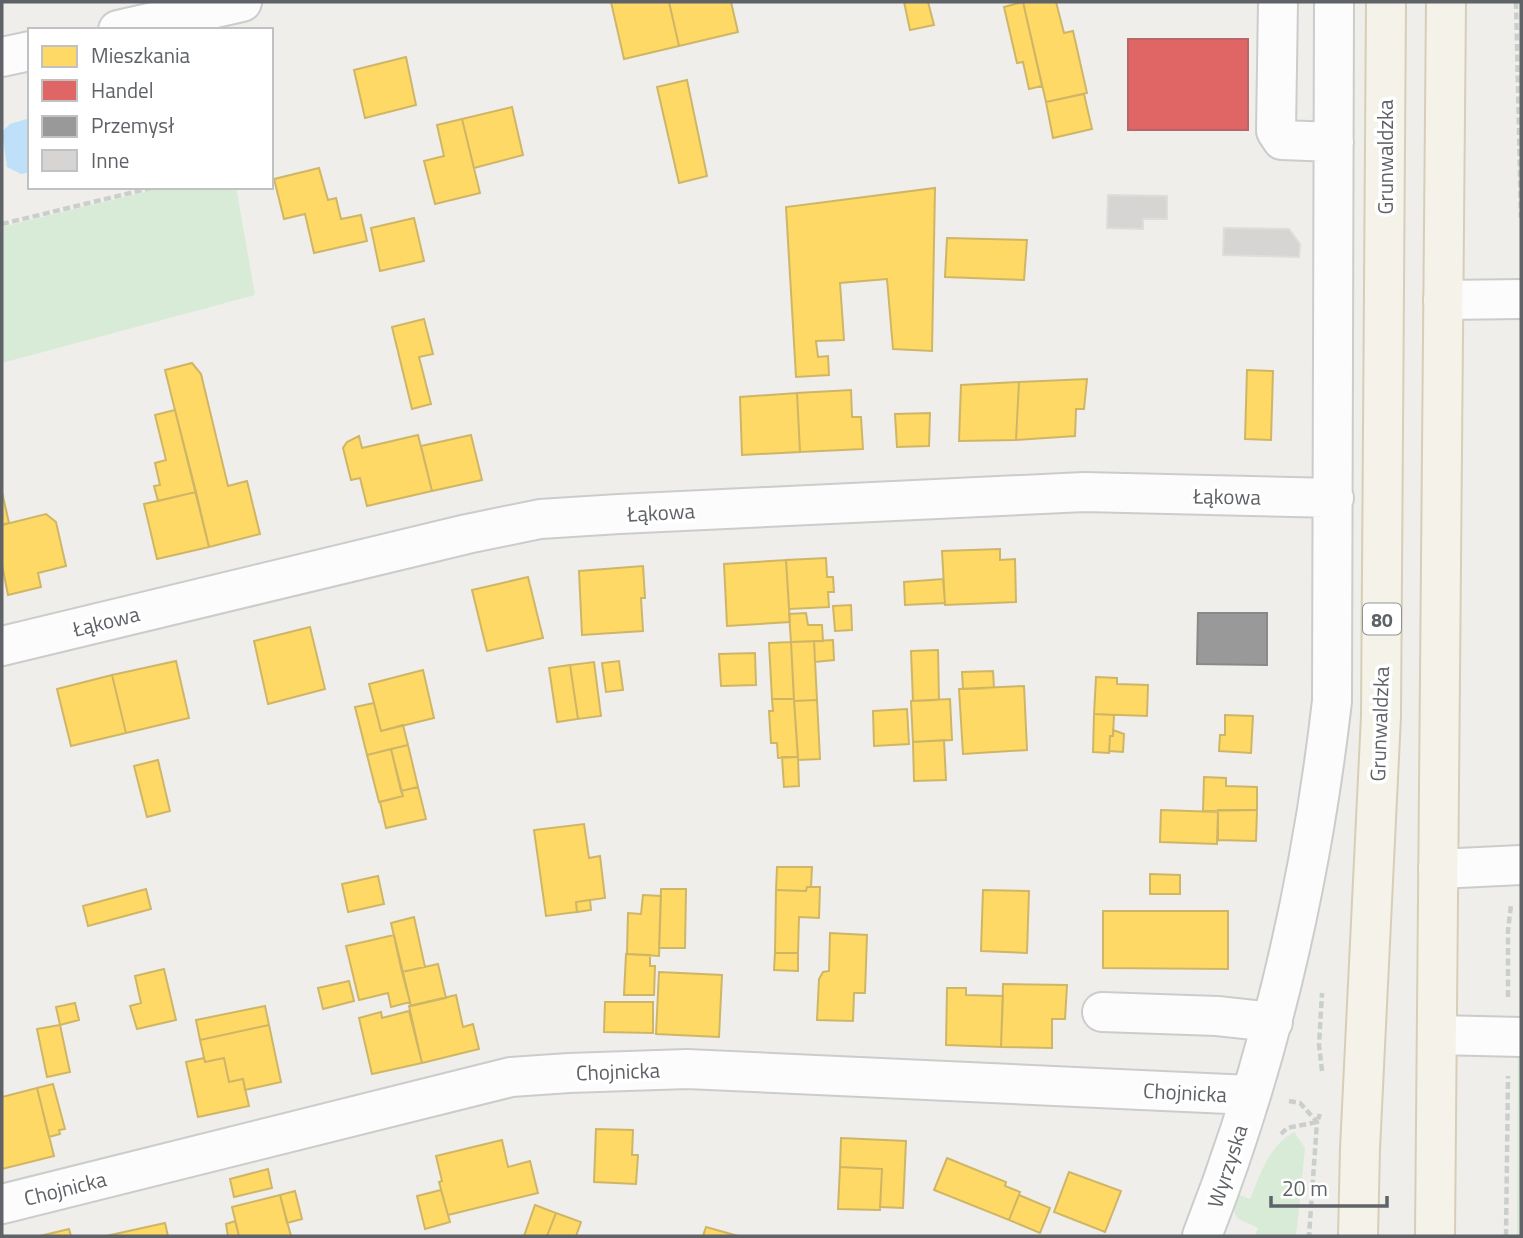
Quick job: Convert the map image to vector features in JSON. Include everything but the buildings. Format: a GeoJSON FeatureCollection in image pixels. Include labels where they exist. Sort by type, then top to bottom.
{"type":"FeatureCollection","features":[{"type":"Feature","properties":{"kind":"main road","name":"Grunwaldzka"},"geometry":{"type":"LineString","coordinates":[[1358,1236],[1381,716],[1386,2]]}},
{"type":"Feature","properties":{"kind":"main road"},"geometry":{"type":"LineString","coordinates":[[1435,1236],[1446,2]]}},
{"type":"Feature","properties":{"kind":"street"},"geometry":{"type":"LineString","coordinates":[[127,28],[242,2]]}},
{"type":"Feature","properties":{"kind":"street"},"geometry":{"type":"LineString","coordinates":[[1278,2],[1276,131],[1282,140],[1334,142]]}},
{"type":"Feature","properties":{"kind":"street","name":"Wyrzyska"},"geometry":{"type":"LineString","coordinates":[[1202,1236],[1222,1185],[1273,1022],[1311,853],[1323,785],[1332,701],[1334,2]]}},
{"type":"Feature","properties":{"kind":"street"},"geometry":{"type":"LineString","coordinates":[[2,57],[28,51]]}},
{"type":"Feature","properties":{"kind":"street"},"geometry":{"type":"LineString","coordinates":[[1443,300],[1521,299]]}},
{"type":"Feature","properties":{"kind":"street","name":"Łąkowa"},"geometry":{"type":"LineString","coordinates":[[2,646],[467,534],[540,519],[1084,492],[1334,498]]}},
{"type":"Feature","properties":{"kind":"street"},"geometry":{"type":"LineString","coordinates":[[1438,869],[1521,864]]}},
{"type":"Feature","properties":{"kind":"street"},"geometry":{"type":"LineString","coordinates":[[1102,1012],[1217,1016],[1273,1022]]}},
{"type":"Feature","properties":{"kind":"street"},"geometry":{"type":"LineString","coordinates":[[1437,1035],[1521,1037]]}},
{"type":"Feature","properties":{"kind":"street","name":"Chojnicka"},"geometry":{"type":"LineString","coordinates":[[2,1204],[511,1077],[677,1069],[1250,1095]]}},
{"type":"Feature","properties":{"kind":"path"},"geometry":{"type":"LineString","coordinates":[[1516,2],[1521,218]]}},
{"type":"Feature","properties":{"kind":"path"},"geometry":{"type":"LineString","coordinates":[[2,224],[147,189]]}},
{"type":"Feature","properties":{"kind":"path"},"geometry":{"type":"LineString","coordinates":[[1323,983],[1319,1045],[1323,1079]]}},
{"type":"Feature","properties":{"kind":"path"},"geometry":{"type":"LineString","coordinates":[[1250,1095],[1300,1103],[1317,1122]]}},
{"type":"Feature","properties":{"kind":"path"},"geometry":{"type":"LineString","coordinates":[[1309,1236],[1317,1122],[1321,1111]]}},
{"type":"Feature","properties":{"kind":"path"},"geometry":{"type":"LineString","coordinates":[[1277,1138],[1287,1128],[1317,1122]]}},
{"type":"Feature","properties":{"kind":"green space"},"geometry":{"type":"Polygon","coordinates":[[[157,189],[236,189],[255,295],[2,363],[2,227],[157,189]]]}},
{"type":"Feature","properties":{"kind":"green space"},"geometry":{"type":"Polygon","coordinates":[[[1518,1053],[1521,1054],[1521,1236],[1517,1236],[1518,1053]]]}},
{"type":"Feature","properties":{"kind":"green space"},"geometry":{"type":"Polygon","coordinates":[[[1294,1132],[1305,1148],[1296,1236],[1255,1236],[1258,1228],[1235,1215],[1236,1201],[1239,1195],[1250,1199],[1272,1153],[1294,1132]]]}},
{"type":"Feature","properties":{"kind":"water"},"geometry":{"type":"Polygon","coordinates":[[[28,119],[28,172],[21,174],[7,167],[2,132],[10,124],[28,119]]]}}]}
